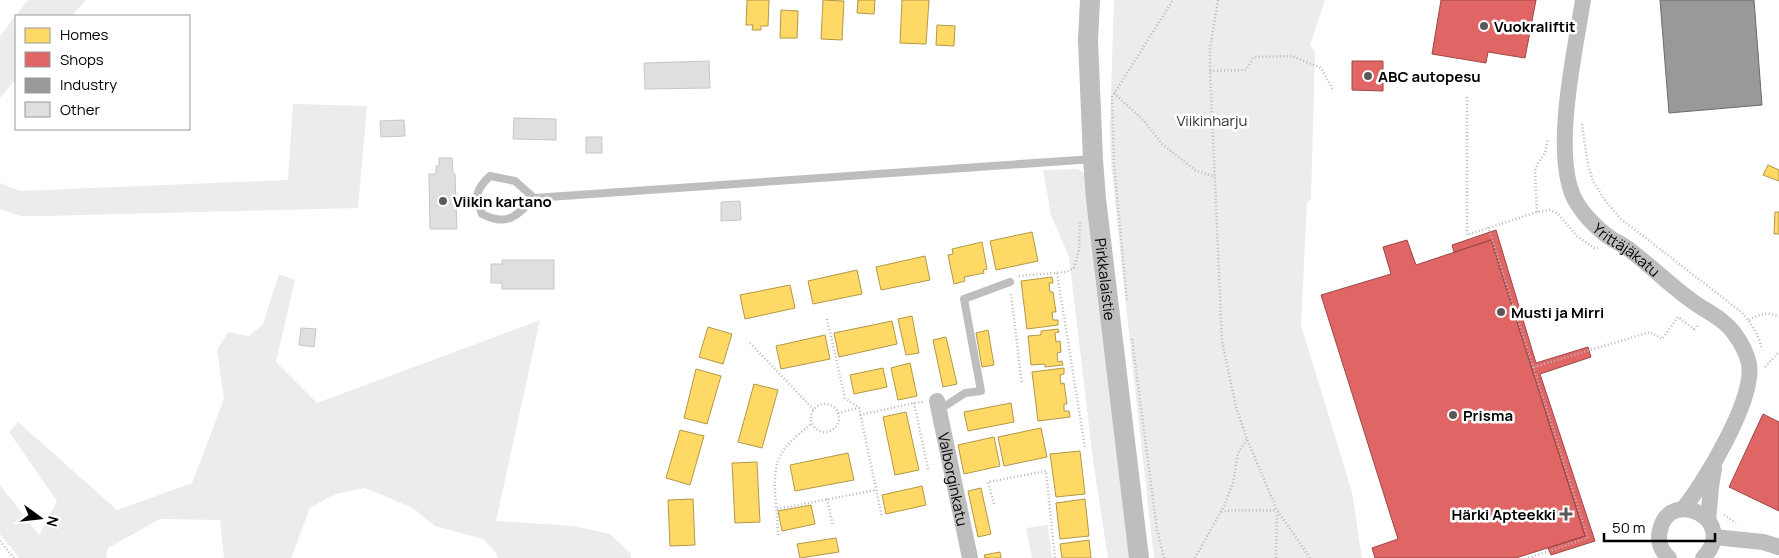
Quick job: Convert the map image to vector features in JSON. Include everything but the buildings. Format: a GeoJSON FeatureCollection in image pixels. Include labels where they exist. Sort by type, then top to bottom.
{"type":"FeatureCollection","features":[{"type":"Feature","properties":{"kind":"street","name":"Pirkkalaistie"},"geometry":{"type":"LineString","coordinates":[[1090,0],[1088,40],[1093,160],[1103,262],[1139,558]]}},
{"type":"Feature","properties":{"kind":"street","name":"Yrittäjäkatu"},"geometry":{"type":"LineString","coordinates":[[1582,0],[1567,108],[1566,176],[1578,205],[1608,236],[1630,249],[1693,302],[1725,323],[1734,333],[1749,364],[1748,384],[1742,403],[1716,461],[1683,509],[1665,518],[1659,532],[1661,548],[1669,558]]}},
{"type":"Feature","properties":{"kind":"street","name":"Valborginkatu"},"geometry":{"type":"LineString","coordinates":[[938,406],[970,558]]}},
{"type":"Feature","properties":{"kind":"street","name":"Yrittäjäkatu"},"geometry":{"type":"LineString","coordinates":[[1708,520],[1716,461]]}},
{"type":"Feature","properties":{"kind":"street"},"geometry":{"type":"LineString","coordinates":[[1683,509],[1701,513],[1708,520],[1712,528],[1714,537],[1709,552],[1703,558]]}},
{"type":"Feature","properties":{"kind":"street"},"geometry":{"type":"LineString","coordinates":[[1714,537],[1763,542],[1779,547]]}},
{"type":"Feature","properties":{"kind":"lane"},"geometry":{"type":"LineString","coordinates":[[534,198],[515,182],[490,176],[482,183],[477,193],[477,202],[482,214],[491,219],[505,221],[514,217],[534,198],[1093,160]]}},
{"type":"Feature","properties":{"kind":"lane"},"geometry":{"type":"LineString","coordinates":[[938,406],[965,393],[981,391],[964,299],[1010,282]]}},
{"type":"Feature","properties":{"kind":"path"},"geometry":{"type":"LineString","coordinates":[[1106,101],[1113,95],[1173,0]]}},
{"type":"Feature","properties":{"kind":"path"},"geometry":{"type":"LineString","coordinates":[[1218,0],[1210,48],[1210,71],[1222,341],[1236,407],[1247,439],[1277,510],[1310,558]]}},
{"type":"Feature","properties":{"kind":"path"},"geometry":{"type":"LineString","coordinates":[[1210,71],[1246,70],[1254,57],[1292,56],[1321,68],[1333,90]]}},
{"type":"Feature","properties":{"kind":"path"},"geometry":{"type":"LineString","coordinates":[[1113,95],[1145,122],[1162,144],[1195,170],[1215,178]]}},
{"type":"Feature","properties":{"kind":"path"},"geometry":{"type":"LineString","coordinates":[[1113,95],[1114,164],[1128,309]]}},
{"type":"Feature","properties":{"kind":"path"},"geometry":{"type":"LineString","coordinates":[[1467,97],[1467,235],[1537,212],[1550,210],[1558,214],[1577,236],[1594,248],[1598,248],[1621,219]]}},
{"type":"Feature","properties":{"kind":"path"},"geometry":{"type":"LineString","coordinates":[[1537,212],[1535,171],[1545,153],[1549,136]]}},
{"type":"Feature","properties":{"kind":"path"},"geometry":{"type":"LineString","coordinates":[[1022,384],[1010,282],[1018,276],[1066,272],[1074,268],[1077,262],[1081,219]]}},
{"type":"Feature","properties":{"kind":"path"},"geometry":{"type":"LineString","coordinates":[[1488,227],[1588,538],[1528,558]]}},
{"type":"Feature","properties":{"kind":"path"},"geometry":{"type":"LineString","coordinates":[[1057,273],[1084,448]]}},
{"type":"Feature","properties":{"kind":"path"},"geometry":{"type":"LineString","coordinates":[[1534,367],[1650,332],[1662,340],[1678,317],[1694,329],[1721,295]]}},
{"type":"Feature","properties":{"kind":"path"},"geometry":{"type":"LineString","coordinates":[[1749,320],[1766,313],[1779,317]]}},
{"type":"Feature","properties":{"kind":"path"},"geometry":{"type":"LineString","coordinates":[[827,319],[845,398],[859,408],[882,518]]}},
{"type":"Feature","properties":{"kind":"path"},"geometry":{"type":"LineString","coordinates":[[1132,337],[1157,530],[1164,558]]}},
{"type":"Feature","properties":{"kind":"path"},"geometry":{"type":"LineString","coordinates":[[750,343],[814,410]]}},
{"type":"Feature","properties":{"kind":"path"},"geometry":{"type":"LineString","coordinates":[[1765,367],[1779,352]]}},
{"type":"Feature","properties":{"kind":"path"},"geometry":{"type":"LineString","coordinates":[[860,415],[914,403],[938,406]]}},
{"type":"Feature","properties":{"kind":"path"},"geometry":{"type":"LineString","coordinates":[[914,403],[928,469]]}},
{"type":"Feature","properties":{"kind":"path"},"geometry":{"type":"LineString","coordinates":[[820,405],[831,405],[838,413],[838,424],[830,432],[819,432],[811,424],[810,418],[814,410],[820,405]]}},
{"type":"Feature","properties":{"kind":"path"},"geometry":{"type":"LineString","coordinates":[[838,413],[859,408]]}},
{"type":"Feature","properties":{"kind":"path"},"geometry":{"type":"LineString","coordinates":[[778,535],[775,479],[778,461],[782,452],[795,437],[811,424]]}},
{"type":"Feature","properties":{"kind":"path"},"geometry":{"type":"LineString","coordinates":[[1195,558],[1220,512],[1233,483],[1238,453],[1247,439]]}},
{"type":"Feature","properties":{"kind":"path"},"geometry":{"type":"LineString","coordinates":[[994,504],[988,482],[1046,471],[1055,558]]}},
{"type":"Feature","properties":{"kind":"path"},"geometry":{"type":"LineString","coordinates":[[777,509],[876,490]]}},
{"type":"Feature","properties":{"kind":"path"},"geometry":{"type":"LineString","coordinates":[[827,499],[833,526]]}},
{"type":"Feature","properties":{"kind":"path"},"geometry":{"type":"LineString","coordinates":[[1220,512],[1235,509],[1261,512],[1277,510]]}},
{"type":"Feature","properties":{"kind":"path"},"geometry":{"type":"LineString","coordinates":[[1276,558],[1277,510]]}},
{"type":"Feature","properties":{"kind":"path"},"geometry":{"type":"LineString","coordinates":[[0,541],[14,558]]}},
{"type":"Feature","properties":{"kind":"green space"},"geometry":{"type":"Polygon","coordinates":[[[28,0],[86,0],[73,15],[16,15],[28,0]]]}},
{"type":"Feature","properties":{"kind":"green space","name":"Viikinharju"},"geometry":{"type":"Polygon","coordinates":[[[1114,0],[1325,0],[1310,45],[1315,52],[1311,199],[1307,202],[1301,325],[1352,492],[1362,558],[1154,558],[1111,162],[1110,124],[1114,0]]]}},
{"type":"Feature","properties":{"kind":"green space"},"geometry":{"type":"Polygon","coordinates":[[[15,17],[15,80],[0,98],[0,36],[15,17]]]}},
{"type":"Feature","properties":{"kind":"green space"},"geometry":{"type":"Polygon","coordinates":[[[293,104],[367,106],[358,208],[43,216],[20,216],[0,209],[0,183],[20,191],[288,180],[293,104]]]}},
{"type":"Feature","properties":{"kind":"green space"},"geometry":{"type":"Polygon","coordinates":[[[1077,169],[1086,176],[1132,558],[1108,558],[1093,460],[1069,257],[1051,215],[1043,170],[1077,169]]]}},
{"type":"Feature","properties":{"kind":"green space"},"geometry":{"type":"Polygon","coordinates":[[[279,274],[295,280],[276,362],[317,403],[540,320],[496,521],[573,526],[610,534],[631,554],[631,558],[498,558],[496,553],[483,539],[435,526],[413,508],[365,488],[335,494],[310,508],[291,558],[224,558],[220,520],[160,519],[108,548],[106,558],[19,558],[0,534],[0,485],[39,535],[57,501],[9,432],[18,422],[117,510],[192,483],[224,399],[217,350],[228,332],[249,336],[263,324],[279,274]]]}},
{"type":"Feature","properties":{"kind":"green space"},"geometry":{"type":"Polygon","coordinates":[[[1048,525],[1052,558],[1032,558],[1026,528],[1048,525]]]}},
{"type":"Feature","properties":{"kind":"place","name":"Vuokraliftit"},"geometry":{"type":"Point","coordinates":[1484,26]}},
{"type":"Feature","properties":{"kind":"place","name":"ABC autopesu"},"geometry":{"type":"Point","coordinates":[1368,76]}},
{"type":"Feature","properties":{"kind":"place","name":"Viikin kartano"},"geometry":{"type":"Point","coordinates":[443,201]}},
{"type":"Feature","properties":{"kind":"place","name":"Musti ja Mirri"},"geometry":{"type":"Point","coordinates":[1501,312]}},
{"type":"Feature","properties":{"kind":"place","name":"Prisma"},"geometry":{"type":"Point","coordinates":[1453,415]}},
{"type":"Feature","properties":{"kind":"place","name":"Härki Apteekki"},"geometry":{"type":"Point","coordinates":[1566,514]}}]}
